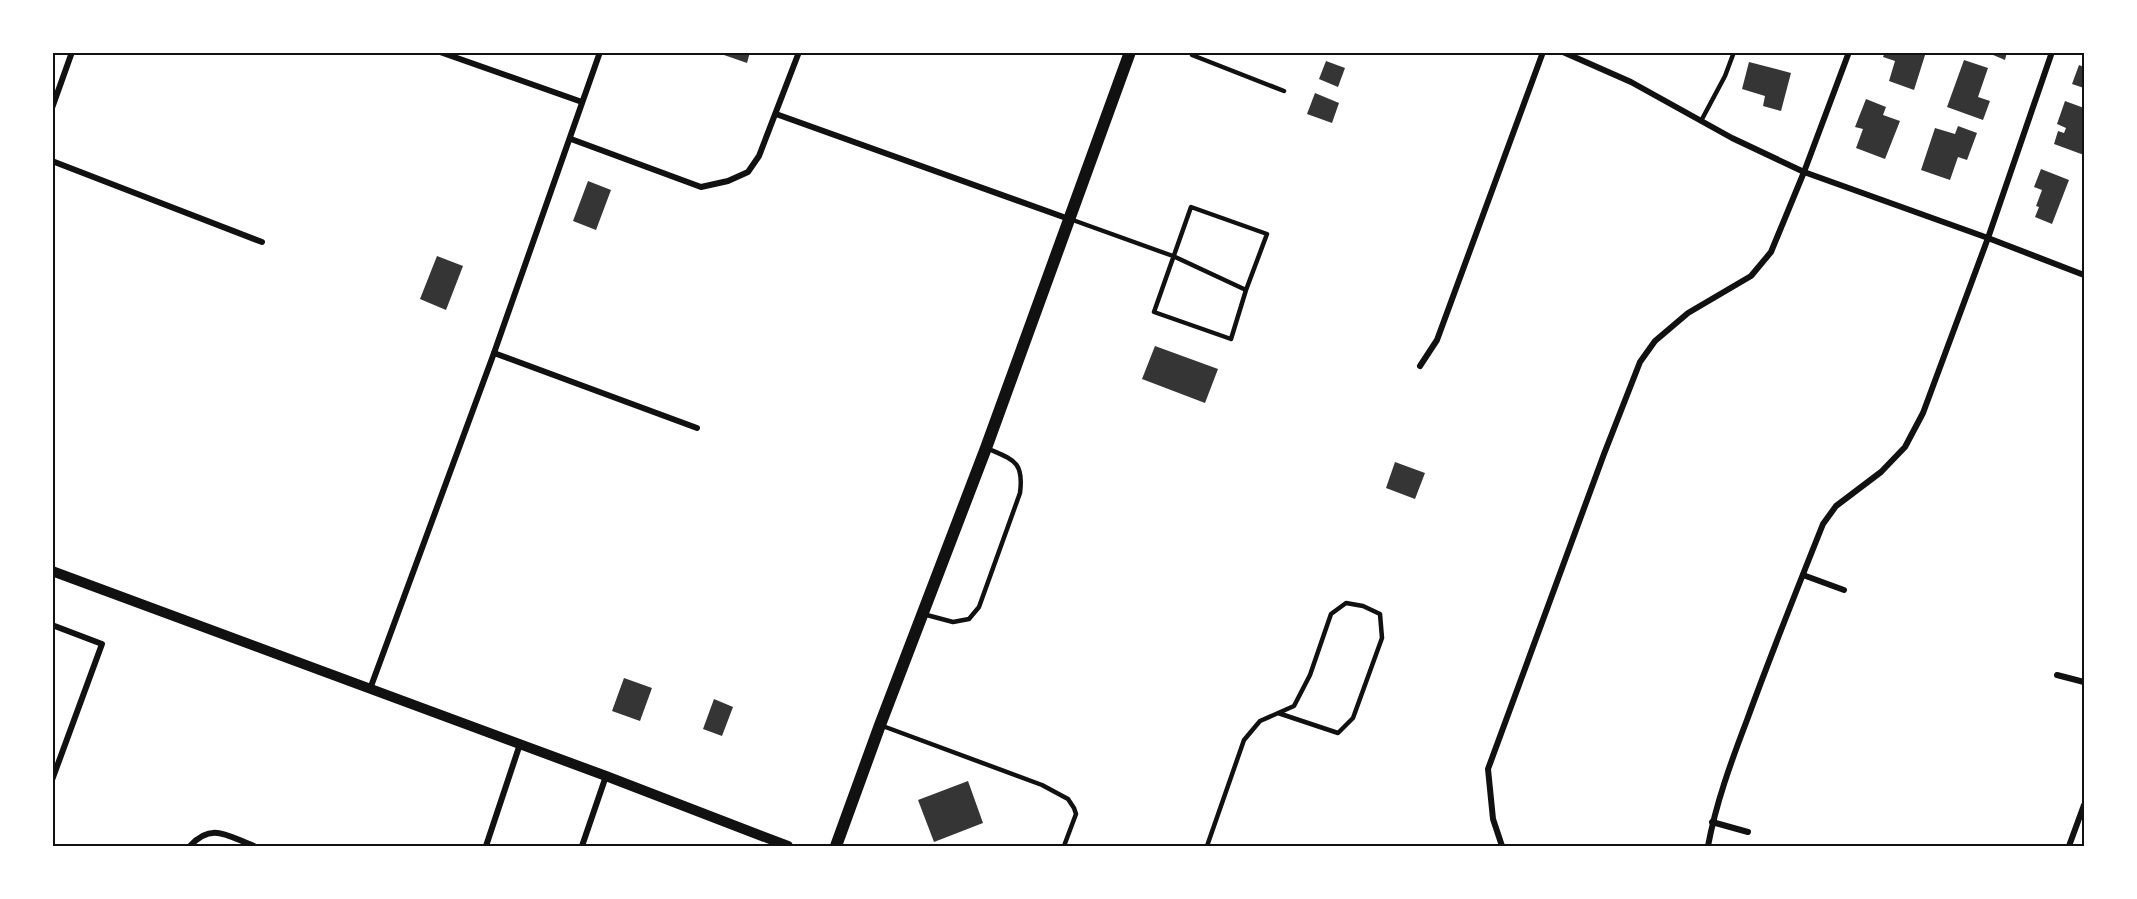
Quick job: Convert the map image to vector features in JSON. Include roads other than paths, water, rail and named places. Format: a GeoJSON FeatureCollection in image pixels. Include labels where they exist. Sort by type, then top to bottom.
{"type":"FeatureCollection","features":[{"type":"Feature","properties":{"kind":"main road"},"geometry":{"type":"LineString","coordinates":[[836,846],[986,448],[1130,52]]}},
{"type":"Feature","properties":{"kind":"street"},"geometry":{"type":"LineString","coordinates":[[52,108],[72,52]]}},
{"type":"Feature","properties":{"kind":"street"},"geometry":{"type":"LineString","coordinates":[[440,52],[582,102]]}},
{"type":"Feature","properties":{"kind":"street"},"geometry":{"type":"LineString","coordinates":[[370,689],[494,353],[600,52]]}},
{"type":"Feature","properties":{"kind":"street"},"geometry":{"type":"LineString","coordinates":[[571,139],[701,188],[728,181],[748,172],[759,156],[800,52]]}},
{"type":"Feature","properties":{"kind":"street"},"geometry":{"type":"LineString","coordinates":[[1420,366],[1437,340],[1543,52]]}},
{"type":"Feature","properties":{"kind":"street"},"geometry":{"type":"LineString","coordinates":[[1563,52],[1631,82],[1732,138],[1804,172],[2085,275]]}},
{"type":"Feature","properties":{"kind":"street"},"geometry":{"type":"LineString","coordinates":[[1502,846],[1493,819],[1488,770],[1604,454],[1640,363],[1655,341],[1688,313],[1751,276],[1771,252],[1849,52]]}},
{"type":"Feature","properties":{"kind":"street"},"geometry":{"type":"LineString","coordinates":[[1708,846],[1712,822],[1724,783],[1753,701],[1823,524],[1836,506],[1881,472],[1905,447],[1923,413],[1988,238],[2052,52]]}},
{"type":"Feature","properties":{"kind":"street"},"geometry":{"type":"LineString","coordinates":[[776,114],[1069,219]]}},
{"type":"Feature","properties":{"kind":"street"},"geometry":{"type":"LineString","coordinates":[[52,161],[262,242]]}},
{"type":"Feature","properties":{"kind":"street"},"geometry":{"type":"LineString","coordinates":[[494,353],[697,428]]}},
{"type":"Feature","properties":{"kind":"street"},"geometry":{"type":"LineString","coordinates":[[52,571],[789,846]]}},
{"type":"Feature","properties":{"kind":"street"},"geometry":{"type":"LineString","coordinates":[[1803,575],[1844,590]]}},
{"type":"Feature","properties":{"kind":"street"},"geometry":{"type":"LineString","coordinates":[[52,625],[102,644],[52,780]]}},
{"type":"Feature","properties":{"kind":"street"},"geometry":{"type":"LineString","coordinates":[[2056,675],[2085,682]]}},
{"type":"Feature","properties":{"kind":"street"},"geometry":{"type":"LineString","coordinates":[[486,846],[520,744]]}},
{"type":"Feature","properties":{"kind":"street"},"geometry":{"type":"LineString","coordinates":[[582,846],[606,776]]}},
{"type":"Feature","properties":{"kind":"street"},"geometry":{"type":"LineString","coordinates":[[2069,846],[2085,805]]}},
{"type":"Feature","properties":{"kind":"street"},"geometry":{"type":"LineString","coordinates":[[1712,822],[1748,832]]}},
{"type":"Feature","properties":{"kind":"street"},"geometry":{"type":"LineString","coordinates":[[190,846],[203,834],[217,832],[254,846]]}},
{"type":"Feature","properties":{"kind":"lane"},"geometry":{"type":"LineString","coordinates":[[1193,52],[1192,55],[1284,91]]}},
{"type":"Feature","properties":{"kind":"lane"},"geometry":{"type":"LineString","coordinates":[[1701,121],[1725,76],[1734,52]]}},
{"type":"Feature","properties":{"kind":"lane"},"geometry":{"type":"LineString","coordinates":[[1191,207],[1267,234],[1246,290],[1231,339],[1154,312],[1191,207]]}},
{"type":"Feature","properties":{"kind":"lane"},"geometry":{"type":"LineString","coordinates":[[1069,219],[1173,256],[1246,290]]}},
{"type":"Feature","properties":{"kind":"lane"},"geometry":{"type":"LineString","coordinates":[[923,614],[953,622],[969,619],[979,607],[1020,493],[1022,475],[1012,459],[986,448]]}},
{"type":"Feature","properties":{"kind":"lane"},"geometry":{"type":"LineString","coordinates":[[1207,846],[1244,740],[1260,721],[1278,713],[1294,706],[1310,675],[1331,614],[1346,603],[1363,606],[1380,614],[1382,638],[1353,718],[1338,733],[1278,713]]}},
{"type":"Feature","properties":{"kind":"lane"},"geometry":{"type":"LineString","coordinates":[[880,725],[1042,785],[1068,799],[1076,814],[1064,846]]}}]}
